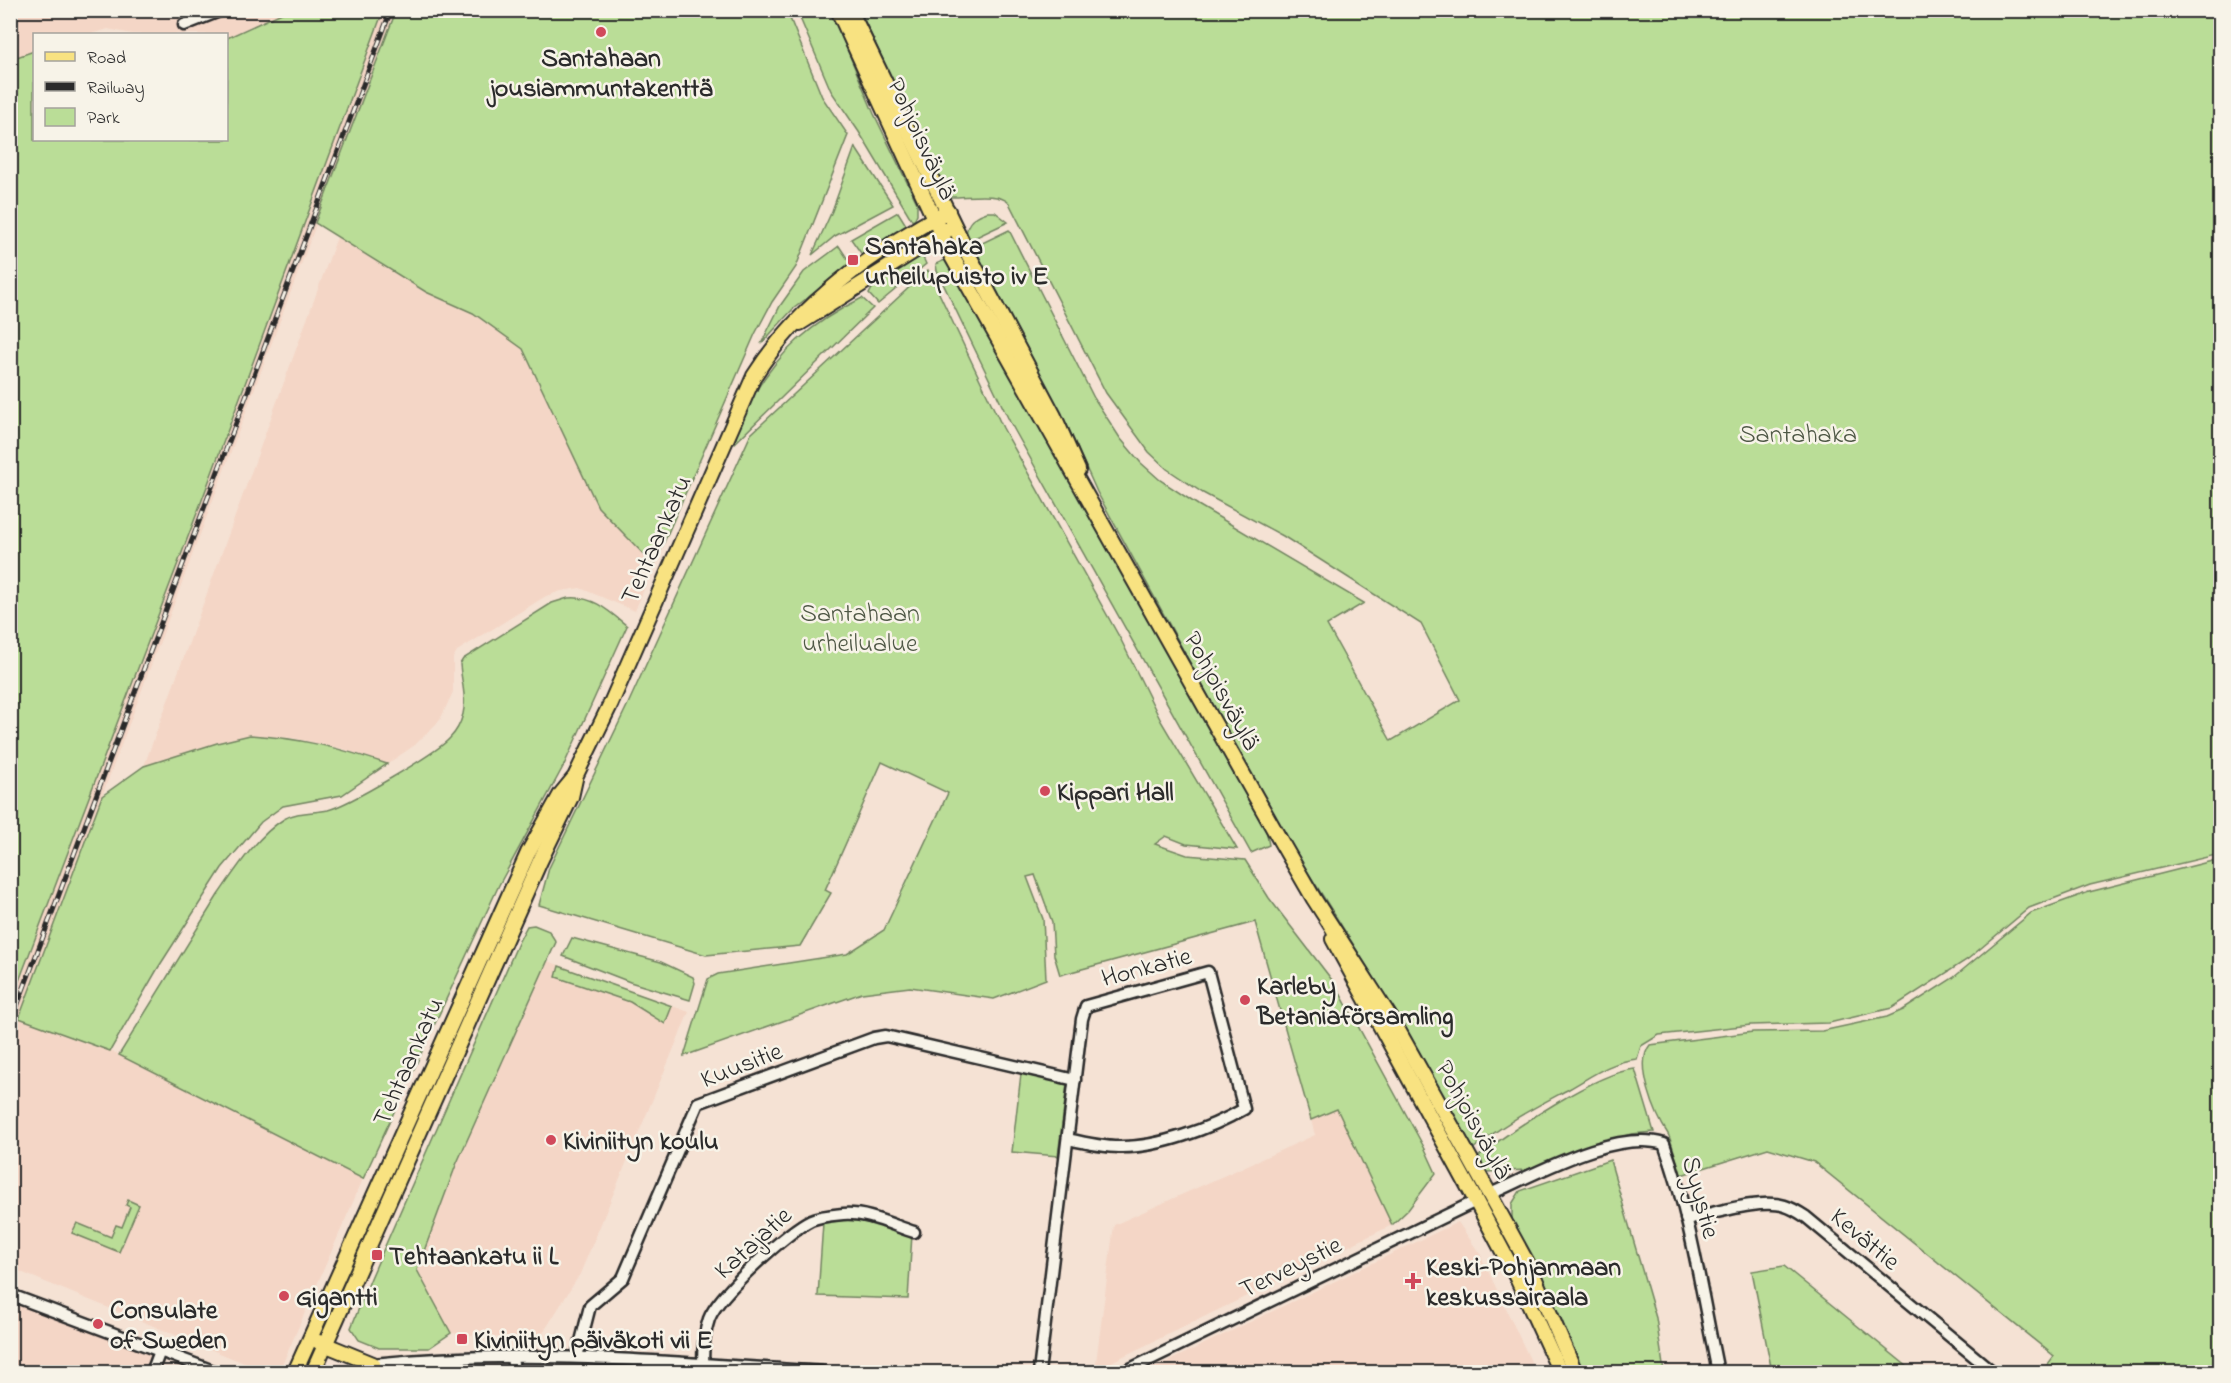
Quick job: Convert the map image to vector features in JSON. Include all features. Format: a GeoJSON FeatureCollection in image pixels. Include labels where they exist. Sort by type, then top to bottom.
{"type":"FeatureCollection","features":[{"type":"Feature","properties":{"kind":"main road","name":"Pohjoisväylä"},"geometry":{"type":"LineString","coordinates":[[838,10],[941,234],[1059,451],[1092,503],[1314,899],[1395,1025],[1490,1194],[1531,1270],[1575,1372]]}},
{"type":"Feature","properties":{"kind":"main road","name":"Pohjoisväylä"},"geometry":{"type":"LineString","coordinates":[[850,10],[955,225],[1054,416],[1092,503]]}},
{"type":"Feature","properties":{"kind":"main road","name":"Tehtaankatu"},"geometry":{"type":"LineString","coordinates":[[313,1372],[540,861],[571,797],[575,777],[610,703],[749,386],[768,354],[809,306],[848,274],[948,211]]}},
{"type":"Feature","properties":{"kind":"main road","name":"Tehtaankatu"},"geometry":{"type":"LineString","coordinates":[[791,329],[955,225]]}},
{"type":"Feature","properties":{"kind":"main road","name":"Tehtaankatu"},"geometry":{"type":"LineString","coordinates":[[295,1372],[528,853],[561,794],[575,777]]}},
{"type":"Feature","properties":{"kind":"main road","name":"Pohjoisväylä"},"geometry":{"type":"LineString","coordinates":[[1314,899],[1343,960],[1476,1201],[1516,1278],[1560,1372]]}},
{"type":"Feature","properties":{"kind":"main road"},"geometry":{"type":"LineString","coordinates":[[1476,1201],[1490,1194]]}},
{"type":"Feature","properties":{"kind":"main road"},"geometry":{"type":"LineString","coordinates":[[310,1338],[373,1368]]}},
{"type":"Feature","properties":{"kind":"street"},"geometry":{"type":"LineString","coordinates":[[184,25],[222,10]]}},
{"type":"Feature","properties":{"kind":"street","name":"Honkatie"},"geometry":{"type":"LineString","coordinates":[[1039,1372],[1082,1019],[1086,1006],[1208,972],[1244,1109],[1212,1125],[1134,1147],[1108,1147],[1068,1139]]}},
{"type":"Feature","properties":{"kind":"street","name":"Kuusitie"},"geometry":{"type":"LineString","coordinates":[[577,1357],[590,1306],[623,1278],[698,1103],[874,1038],[886,1036],[1075,1080]]}},
{"type":"Feature","properties":{"kind":"street","name":"Syystie"},"geometry":{"type":"LineString","coordinates":[[1490,1194],[1601,1148],[1633,1140],[1649,1140],[1664,1144],[1676,1176],[1718,1372]]}},
{"type":"Feature","properties":{"kind":"street","name":"Terveystie"},"geometry":{"type":"LineString","coordinates":[[1124,1372],[1476,1201]]}},
{"type":"Feature","properties":{"kind":"street","name":"Kevättie"},"geometry":{"type":"LineString","coordinates":[[1686,1219],[1754,1206],[1774,1204],[1787,1206],[1806,1217],[1993,1372]]}},
{"type":"Feature","properties":{"kind":"street","name":"Katajatie"},"geometry":{"type":"LineString","coordinates":[[703,1364],[704,1340],[710,1317],[718,1304],[734,1286],[799,1227],[813,1219],[853,1214],[914,1232]]}},
{"type":"Feature","properties":{"kind":"street"},"geometry":{"type":"LineString","coordinates":[[11,1295],[216,1372]]}},
{"type":"Feature","properties":{"kind":"street"},"geometry":{"type":"LineString","coordinates":[[152,1372],[160,1351]]}},
{"type":"Feature","properties":{"kind":"street"},"geometry":{"type":"LineString","coordinates":[[373,1368],[460,1356],[577,1357],[703,1364],[751,1370],[822,1372]]}},
{"type":"Feature","properties":{"kind":"street"},"geometry":{"type":"LineString","coordinates":[[512,1357],[513,1372]]}},
{"type":"Feature","properties":{"kind":"street"},"geometry":{"type":"LineString","coordinates":[[634,1360],[635,1372]]}},
{"type":"Feature","properties":{"kind":"shaded area"},"geometry":{"type":"Polygon","coordinates":[[[11,11],[286,11],[228,38],[228,33],[127,33],[108,29],[94,33],[33,33],[33,51],[11,59],[11,11]]]}},
{"type":"Feature","properties":{"kind":"shaded area"},"geometry":{"type":"Polygon","coordinates":[[[383,11],[396,11],[19,1018],[102,1046],[363,1179],[279,1372],[266,1372],[11,1268],[10,1008],[383,11]]]}},
{"type":"Feature","properties":{"kind":"shaded area"},"geometry":{"type":"Polygon","coordinates":[[[337,237],[426,292],[473,313],[523,349],[598,506],[654,565],[635,611],[580,588],[561,591],[546,596],[457,651],[453,658],[453,692],[440,720],[415,745],[387,764],[343,749],[292,738],[250,735],[144,766],[337,237]]]}},
{"type":"Feature","properties":{"kind":"shaded area"},"geometry":{"type":"Polygon","coordinates":[[[548,961],[689,1012],[580,1274],[538,1341],[451,1333],[417,1270],[456,1165],[548,961]]]}},
{"type":"Feature","properties":{"kind":"shaded area"},"geometry":{"type":"Polygon","coordinates":[[[1337,1109],[1392,1225],[1095,1370],[1114,1225],[1315,1135],[1311,1120],[1337,1109]]]}},
{"type":"Feature","properties":{"kind":"shaded area","name":"Keski-Pohjanmaan keskussairaala"},"geometry":{"type":"Polygon","coordinates":[[[1458,1222],[1480,1254],[1536,1372],[1146,1372],[1458,1222]]]}},
{"type":"Feature","properties":{"kind":"shaded area"},"geometry":{"type":"Polygon","coordinates":[[[10,1297],[156,1353],[148,1372],[11,1372],[10,1297]]]}},
{"type":"Feature","properties":{"kind":"green space"},"geometry":{"type":"Polygon","coordinates":[[[286,11],[383,11],[202,500],[11,1002],[11,59],[33,51],[33,141],[228,141],[228,38],[286,11]]]}},
{"type":"Feature","properties":{"kind":"green space"},"geometry":{"type":"Polygon","coordinates":[[[396,11],[787,11],[822,97],[848,135],[796,267],[772,302],[755,334],[654,565],[598,507],[523,349],[473,313],[426,292],[315,223],[396,11]]]}},
{"type":"Feature","properties":{"kind":"green space"},"geometry":{"type":"Polygon","coordinates":[[[797,11],[831,11],[874,114],[917,203],[917,214],[913,222],[859,132],[831,91],[797,11]]]}},
{"type":"Feature","properties":{"kind":"green space","name":"Santahaka"},"geometry":{"type":"Polygon","coordinates":[[[860,11],[2220,11],[2220,854],[2090,885],[2029,908],[1968,959],[1892,1008],[1829,1023],[1751,1025],[1659,1035],[1641,1046],[1637,1059],[1610,1066],[1531,1109],[1473,1149],[1407,1030],[1282,831],[1097,492],[1067,425],[974,247],[1009,230],[1094,398],[1120,438],[1141,463],[1160,480],[1198,505],[1364,603],[1327,625],[1391,741],[1460,700],[1421,624],[1283,536],[1203,493],[1167,469],[1149,452],[1106,393],[1009,203],[1004,199],[989,196],[948,197],[860,11]]]}},
{"type":"Feature","properties":{"kind":"green space"},"geometry":{"type":"Polygon","coordinates":[[[855,147],[893,205],[835,236],[812,255],[832,211],[855,147]]]}},
{"type":"Feature","properties":{"kind":"green space"},"geometry":{"type":"Polygon","coordinates":[[[898,212],[908,228],[863,256],[851,239],[898,212]]]}},
{"type":"Feature","properties":{"kind":"green space"},"geometry":{"type":"Polygon","coordinates":[[[987,212],[995,212],[1008,222],[968,241],[967,230],[970,222],[987,212]]]}},
{"type":"Feature","properties":{"kind":"green space"},"geometry":{"type":"Polygon","coordinates":[[[839,246],[851,264],[793,309],[761,344],[780,306],[804,272],[839,246]]]}},
{"type":"Feature","properties":{"kind":"green space"},"geometry":{"type":"Polygon","coordinates":[[[920,251],[926,264],[878,304],[869,294],[873,287],[891,269],[920,251]]]}},
{"type":"Feature","properties":{"kind":"green space"},"geometry":{"type":"Polygon","coordinates":[[[947,259],[1266,830],[1269,845],[1251,853],[1010,422],[937,271],[936,264],[947,259]]]}},
{"type":"Feature","properties":{"kind":"green space","name":"Santahaan urheilualue"},"geometry":{"type":"Polygon","coordinates":[[[928,270],[1003,428],[1121,640],[1161,721],[1237,849],[1186,844],[1166,836],[1155,844],[1187,855],[1245,860],[1269,898],[1335,984],[1425,1149],[1436,1173],[1408,1210],[1392,1225],[1337,1109],[1311,1120],[1255,922],[1060,975],[1054,955],[1052,922],[1035,875],[1027,877],[1043,919],[1046,979],[994,999],[910,987],[862,993],[684,1056],[708,979],[718,974],[847,954],[884,930],[948,793],[882,762],[825,890],[831,893],[800,946],[706,955],[539,905],[549,868],[628,704],[751,434],[928,270]]]}},
{"type":"Feature","properties":{"kind":"green space"},"geometry":{"type":"Polygon","coordinates":[[[862,298],[873,308],[735,443],[743,416],[772,367],[812,328],[862,298]]]}},
{"type":"Feature","properties":{"kind":"green space"},"geometry":{"type":"Polygon","coordinates":[[[568,598],[585,599],[592,602],[607,610],[627,626],[564,765],[499,885],[363,1179],[119,1055],[218,895],[265,834],[289,816],[328,810],[354,799],[442,745],[454,733],[463,714],[464,695],[460,664],[463,659],[552,603],[568,598]]]}},
{"type":"Feature","properties":{"kind":"green space"},"geometry":{"type":"Polygon","coordinates":[[[250,735],[320,745],[387,764],[342,795],[283,806],[261,822],[222,868],[158,968],[110,1051],[19,1018],[102,796],[144,766],[250,735]]]}},
{"type":"Feature","properties":{"kind":"green space"},"geometry":{"type":"Polygon","coordinates":[[[2220,859],[2220,1372],[2042,1372],[2054,1356],[1814,1162],[1768,1148],[1681,1175],[1670,1137],[1648,1090],[1644,1064],[1650,1045],[1753,1032],[1822,1031],[1887,1017],[1903,1010],[1953,978],[2031,913],[2089,892],[2220,859]]]}},
{"type":"Feature","properties":{"kind":"green space"},"geometry":{"type":"Polygon","coordinates":[[[534,925],[549,931],[556,942],[456,1165],[417,1270],[451,1333],[429,1348],[379,1348],[359,1340],[351,1328],[519,941],[527,926],[534,925]]]}},
{"type":"Feature","properties":{"kind":"green space"},"geometry":{"type":"Polygon","coordinates":[[[572,938],[661,962],[693,977],[695,983],[690,1000],[630,982],[563,956],[572,938]]]}},
{"type":"Feature","properties":{"kind":"green space"},"geometry":{"type":"Polygon","coordinates":[[[559,966],[672,1006],[665,1024],[630,1002],[556,977],[559,966]]]}},
{"type":"Feature","properties":{"kind":"green space"},"geometry":{"type":"Polygon","coordinates":[[[1635,1069],[1654,1132],[1631,1134],[1599,1143],[1526,1170],[1486,1172],[1479,1156],[1511,1132],[1577,1091],[1599,1080],[1635,1069]]]}},
{"type":"Feature","properties":{"kind":"green space"},"geometry":{"type":"Polygon","coordinates":[[[1021,1074],[1067,1084],[1058,1156],[1012,1152],[1021,1074]]]}},
{"type":"Feature","properties":{"kind":"green space"},"geometry":{"type":"Polygon","coordinates":[[[1610,1160],[1656,1318],[1664,1372],[1581,1372],[1561,1318],[1512,1220],[1512,1204],[1520,1191],[1610,1160]]]}},
{"type":"Feature","properties":{"kind":"green space"},"geometry":{"type":"Polygon","coordinates":[[[128,1200],[139,1205],[119,1252],[72,1233],[77,1223],[111,1237],[116,1225],[122,1227],[130,1207],[126,1205],[128,1200]]]}},
{"type":"Feature","properties":{"kind":"green space"},"geometry":{"type":"Polygon","coordinates":[[[853,1219],[912,1234],[908,1299],[818,1296],[823,1223],[853,1219]]]}},
{"type":"Feature","properties":{"kind":"green space"},"geometry":{"type":"Polygon","coordinates":[[[1784,1266],[1914,1372],[1772,1372],[1752,1271],[1784,1266]]]}},
{"type":"Feature","properties":{"kind":"railway"},"geometry":{"type":"LineString","coordinates":[[10,1025],[391,10]]}},
{"type":"Feature","properties":{"kind":"place","name":"Santahaan jousiammuntakenttä"},"geometry":{"type":"Point","coordinates":[601,32]}},
{"type":"Feature","properties":{"kind":"place","name":"Santahaka urheilupuisto iv E"},"geometry":{"type":"Point","coordinates":[853,260]}},
{"type":"Feature","properties":{"kind":"place","name":"Kippari Hall"},"geometry":{"type":"Point","coordinates":[1045,791]}},
{"type":"Feature","properties":{"kind":"place","name":"Karleby Betaniaförsamling"},"geometry":{"type":"Point","coordinates":[1245,1000]}},
{"type":"Feature","properties":{"kind":"place","name":"Kiviniityn koulu"},"geometry":{"type":"Point","coordinates":[551,1140]}},
{"type":"Feature","properties":{"kind":"place","name":"Tehtaankatu ii L"},"geometry":{"type":"Point","coordinates":[377,1255]}},
{"type":"Feature","properties":{"kind":"place","name":"Keski-Pohjanmaan keskussairaala"},"geometry":{"type":"Point","coordinates":[1413,1281]}},
{"type":"Feature","properties":{"kind":"place","name":"Gigantti"},"geometry":{"type":"Point","coordinates":[284,1296]}},
{"type":"Feature","properties":{"kind":"place","name":"Consulate of Sweden"},"geometry":{"type":"Point","coordinates":[98,1324]}},
{"type":"Feature","properties":{"kind":"place","name":"Kiviniityn päiväkoti vii E"},"geometry":{"type":"Point","coordinates":[462,1339]}}]}
